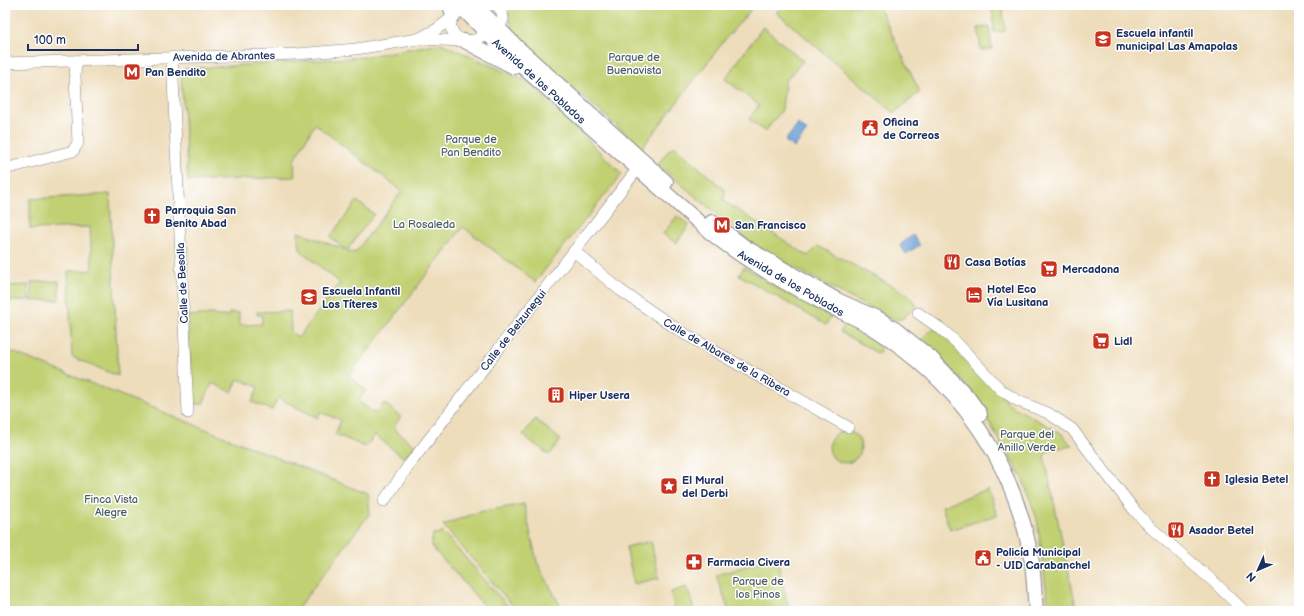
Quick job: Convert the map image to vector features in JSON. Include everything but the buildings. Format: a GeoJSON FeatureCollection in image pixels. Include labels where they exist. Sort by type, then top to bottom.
{"type":"FeatureCollection","features":[{"type":"Feature","properties":{"kind":"main road","name":"Avenida de los Poblados"},"geometry":{"type":"LineString","coordinates":[[462,8],[494,28],[518,48],[640,165]]}},
{"type":"Feature","properties":{"kind":"main road","name":"Avenida de los Poblados"},"geometry":{"type":"LineString","coordinates":[[494,28],[543,84],[640,165],[745,247],[876,323],[916,344],[976,424],[994,451],[1012,489],[1030,552],[1036,611]]}},
{"type":"Feature","properties":{"kind":"main road"},"geometry":{"type":"LineString","coordinates":[[465,42],[502,60],[543,84]]}},
{"type":"Feature","properties":{"kind":"main road"},"geometry":{"type":"LineString","coordinates":[[887,348],[876,323],[901,325]]}},
{"type":"Feature","properties":{"kind":"main road"},"geometry":{"type":"LineString","coordinates":[[904,362],[928,362],[920,339]]}},
{"type":"Feature","properties":{"kind":"main road","name":"Avenida de los Poblados"},"geometry":{"type":"LineString","coordinates":[[928,362],[967,396],[1001,447],[1014,472],[1034,530],[1044,611]]}},
{"type":"Feature","properties":{"kind":"street"},"geometry":{"type":"LineString","coordinates":[[494,28],[503,19],[502,12],[497,5]]}},
{"type":"Feature","properties":{"kind":"street"},"geometry":{"type":"LineString","coordinates":[[462,8],[450,26],[455,36],[465,42]]}},
{"type":"Feature","properties":{"kind":"street","name":"Avenida de Abrantes"},"geometry":{"type":"LineString","coordinates":[[418,39],[437,29],[462,8]]}},
{"type":"Feature","properties":{"kind":"street","name":"Avenida de Abrantes"},"geometry":{"type":"LineString","coordinates":[[5,63],[297,54],[356,49],[418,39],[465,42],[476,40],[494,28]]}},
{"type":"Feature","properties":{"kind":"street","name":"Calle de Besolla"},"geometry":{"type":"LineString","coordinates":[[172,57],[188,413]]}},
{"type":"Feature","properties":{"kind":"street"},"geometry":{"type":"LineString","coordinates":[[5,169],[73,151],[78,143],[75,76],[76,61]]}},
{"type":"Feature","properties":{"kind":"street","name":"Calle de Belzunegui"},"geometry":{"type":"LineString","coordinates":[[384,501],[409,465],[640,165]]}},
{"type":"Feature","properties":{"kind":"street","name":"Calle de Albares de la Ribera"},"geometry":{"type":"LineString","coordinates":[[574,251],[620,290],[683,333],[848,426]]}},
{"type":"Feature","properties":{"kind":"street"},"geometry":{"type":"LineString","coordinates":[[918,313],[941,329],[956,342],[1001,390],[1018,401],[1048,413],[1072,429],[1143,520],[1163,540],[1213,581],[1244,611]]}},
{"type":"Feature","properties":{"kind":"green space","name":"Parque de Buenavista"},"geometry":{"type":"Polygon","coordinates":[[[503,5],[755,5],[727,37],[642,148],[513,35],[509,14],[503,5]]]}},
{"type":"Feature","properties":{"kind":"green space"},"geometry":{"type":"Polygon","coordinates":[[[784,5],[878,5],[920,92],[894,113],[776,12],[784,5]]]}},
{"type":"Feature","properties":{"kind":"green space"},"geometry":{"type":"Polygon","coordinates":[[[1003,9],[1005,31],[994,32],[992,10],[1003,9]]]}},
{"type":"Feature","properties":{"kind":"green space"},"geometry":{"type":"Polygon","coordinates":[[[763,27],[803,61],[785,81],[782,110],[765,132],[749,119],[759,105],[725,79],[763,27]]]}},
{"type":"Feature","properties":{"kind":"green space"},"geometry":{"type":"Polygon","coordinates":[[[989,27],[992,49],[981,50],[978,28],[989,27]]]}},
{"type":"Feature","properties":{"kind":"green space","name":"Parque de Pan Bendito"},"geometry":{"type":"Polygon","coordinates":[[[441,43],[530,83],[622,174],[535,282],[463,227],[349,376],[366,390],[358,401],[375,414],[384,403],[401,417],[394,426],[396,428],[395,430],[415,446],[404,458],[375,435],[365,447],[335,434],[341,420],[320,412],[318,418],[278,398],[272,410],[252,402],[258,387],[238,379],[232,392],[212,383],[203,404],[193,404],[187,316],[215,314],[216,316],[228,316],[229,313],[239,313],[239,325],[262,324],[262,315],[257,315],[257,312],[290,311],[291,331],[298,338],[340,283],[300,250],[298,232],[346,250],[330,237],[357,201],[374,214],[347,250],[355,253],[402,191],[315,124],[294,160],[295,177],[188,181],[181,74],[184,69],[363,57],[441,43]]]}},
{"type":"Feature","properties":{"kind":"green space"},"geometry":{"type":"Polygon","coordinates":[[[674,146],[725,190],[724,201],[808,256],[818,246],[907,294],[917,306],[902,319],[892,320],[756,247],[658,165],[667,152],[674,146]]]}},
{"type":"Feature","properties":{"kind":"green space"},"geometry":{"type":"Polygon","coordinates":[[[110,194],[118,376],[72,357],[68,271],[92,270],[90,227],[30,229],[30,199],[110,194]]]}},
{"type":"Feature","properties":{"kind":"green space"},"geometry":{"type":"Polygon","coordinates":[[[677,216],[689,225],[676,243],[663,234],[677,216]]]}},
{"type":"Feature","properties":{"kind":"green space"},"geometry":{"type":"Polygon","coordinates":[[[744,267],[774,286],[831,317],[826,325],[739,275],[744,267]]]}},
{"type":"Feature","properties":{"kind":"green space"},"geometry":{"type":"Polygon","coordinates":[[[59,281],[59,300],[32,301],[31,282],[59,281]]]}},
{"type":"Feature","properties":{"kind":"green space"},"geometry":{"type":"Polygon","coordinates":[[[28,285],[29,300],[6,301],[5,286],[28,285]]]}},
{"type":"Feature","properties":{"kind":"green space"},"geometry":{"type":"Polygon","coordinates":[[[846,323],[876,339],[880,348],[879,354],[840,332],[846,323]]]}},
{"type":"Feature","properties":{"kind":"green space","name":"Parque del Anillo Verde"},"geometry":{"type":"Polygon","coordinates":[[[933,329],[939,331],[991,383],[1010,405],[1061,433],[1072,446],[1052,449],[1044,455],[1077,611],[1049,611],[1037,519],[1023,480],[970,390],[923,340],[928,332],[933,329]]]}},
{"type":"Feature","properties":{"kind":"green space","name":"Finca Vista Alegre"},"geometry":{"type":"Polygon","coordinates":[[[5,349],[368,494],[370,513],[296,611],[5,611],[5,349]]]}},
{"type":"Feature","properties":{"kind":"green space"},"geometry":{"type":"Polygon","coordinates":[[[535,419],[561,440],[549,455],[523,435],[535,419]]]}},
{"type":"Feature","properties":{"kind":"green space"},"geometry":{"type":"Polygon","coordinates":[[[842,431],[848,431],[858,438],[861,447],[860,453],[854,460],[848,463],[842,463],[832,456],[829,450],[829,444],[836,434],[842,431]]]}},
{"type":"Feature","properties":{"kind":"green space"},"geometry":{"type":"Polygon","coordinates":[[[988,489],[997,515],[950,530],[942,506],[988,489]]]}},
{"type":"Feature","properties":{"kind":"green space"},"geometry":{"type":"Polygon","coordinates":[[[524,504],[537,562],[563,611],[517,611],[443,525],[479,512],[524,504]]]}},
{"type":"Feature","properties":{"kind":"green space"},"geometry":{"type":"Polygon","coordinates":[[[443,533],[512,611],[489,611],[431,546],[433,534],[443,533]]]}},
{"type":"Feature","properties":{"kind":"green space"},"geometry":{"type":"Polygon","coordinates":[[[651,541],[659,578],[634,584],[626,547],[651,541]]]}},
{"type":"Feature","properties":{"kind":"green space","name":"Parque de los Pinos"},"geometry":{"type":"Polygon","coordinates":[[[777,557],[789,611],[729,611],[716,575],[777,557]]]}},
{"type":"Feature","properties":{"kind":"green space"},"geometry":{"type":"Polygon","coordinates":[[[686,587],[692,601],[693,610],[675,611],[671,592],[686,587]]]}},
{"type":"Feature","properties":{"kind":"water"},"geometry":{"type":"Polygon","coordinates":[[[798,124],[807,131],[794,148],[785,141],[798,124]]]}},
{"type":"Feature","properties":{"kind":"water"},"geometry":{"type":"Polygon","coordinates":[[[913,235],[920,245],[906,254],[900,245],[913,235]]]}},
{"type":"Feature","properties":{"kind":"place","name":"Escuela infantil municipal Las Amapolas"},"geometry":{"type":"Point","coordinates":[1103,39]}},
{"type":"Feature","properties":{"kind":"place","name":"Pan Bendito"},"geometry":{"type":"Point","coordinates":[132,72]}},
{"type":"Feature","properties":{"kind":"place","name":"Oficina de Correos"},"geometry":{"type":"Point","coordinates":[870,128]}},
{"type":"Feature","properties":{"kind":"place","name":"Parroquia San Benito Abad"},"geometry":{"type":"Point","coordinates":[152,216]}},
{"type":"Feature","properties":{"kind":"place","name":"San Francisco"},"geometry":{"type":"Point","coordinates":[722,225]}},
{"type":"Feature","properties":{"kind":"place","name":"Casa Botías"},"geometry":{"type":"Point","coordinates":[952,262]}},
{"type":"Feature","properties":{"kind":"place","name":"Mercadona"},"geometry":{"type":"Point","coordinates":[1049,269]}},
{"type":"Feature","properties":{"kind":"place","name":"Hotel Eco Vía Lusitana"},"geometry":{"type":"Point","coordinates":[974,295]}},
{"type":"Feature","properties":{"kind":"place","name":"Escuela Infantil Los Títeres"},"geometry":{"type":"Point","coordinates":[309,297]}},
{"type":"Feature","properties":{"kind":"place","name":"Lidl"},"geometry":{"type":"Point","coordinates":[1101,341]}},
{"type":"Feature","properties":{"kind":"place","name":"Hiper Usera"},"geometry":{"type":"Point","coordinates":[556,395]}},
{"type":"Feature","properties":{"kind":"place","name":"Iglesia Betel"},"geometry":{"type":"Point","coordinates":[1212,479]}},
{"type":"Feature","properties":{"kind":"place","name":"El Mural del Derbi"},"geometry":{"type":"Point","coordinates":[669,486]}},
{"type":"Feature","properties":{"kind":"place","name":"Asador Betel"},"geometry":{"type":"Point","coordinates":[1176,530]}},
{"type":"Feature","properties":{"kind":"place","name":"Policía Municipal - UID Carabanchel"},"geometry":{"type":"Point","coordinates":[983,558]}},
{"type":"Feature","properties":{"kind":"place","name":"Farmacia Civera"},"geometry":{"type":"Point","coordinates":[694,562]}},
{"type":"Feature","properties":{"kind":"park label","name":"La Rosaleda"},"geometry":{"type":"Point","coordinates":[424,224]}}]}
